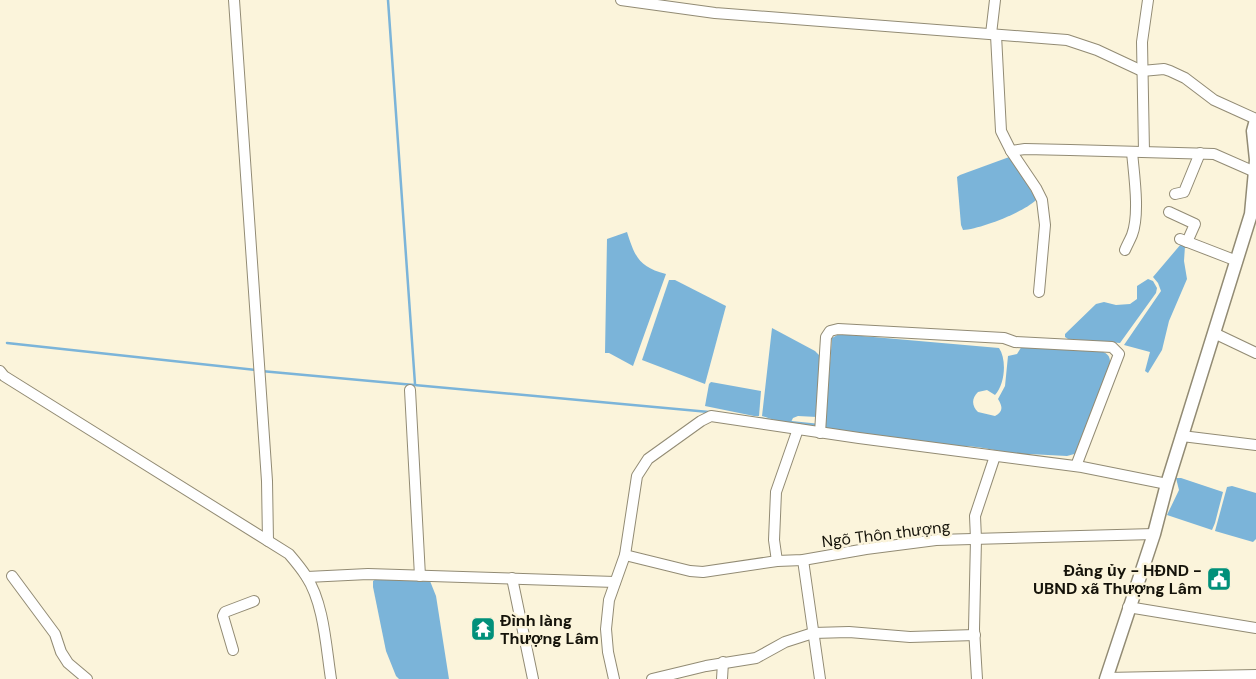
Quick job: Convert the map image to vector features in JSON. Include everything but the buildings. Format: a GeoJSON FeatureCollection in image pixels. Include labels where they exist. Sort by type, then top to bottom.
{"type":"FeatureCollection","features":[{"type":"Feature","properties":{"kind":"street"},"geometry":{"type":"LineString","coordinates":[[234,0],[267,481],[268,541]]}},
{"type":"Feature","properties":{"kind":"street"},"geometry":{"type":"LineString","coordinates":[[622,0],[715,14],[1067,40],[1097,50],[1142,71],[1170,70],[1185,78],[1214,100],[1256,119],[1253,131],[1256,160],[1251,214],[1167,484],[1154,534],[1128,607],[1106,679],[1256,675]]}},
{"type":"Feature","properties":{"kind":"street"},"geometry":{"type":"LineString","coordinates":[[995,0],[993,35],[1001,131],[1011,151],[1042,200],[1045,225],[1039,292]]}},
{"type":"Feature","properties":{"kind":"street"},"geometry":{"type":"LineString","coordinates":[[1144,152],[1142,42],[1148,0]]}},
{"type":"Feature","properties":{"kind":"street"},"geometry":{"type":"LineString","coordinates":[[1011,151],[1025,149],[1214,154],[1255,172]]}},
{"type":"Feature","properties":{"kind":"street"},"geometry":{"type":"LineString","coordinates":[[1125,250],[1132,236],[1135,223],[1135,187],[1132,152]]}},
{"type":"Feature","properties":{"kind":"street"},"geometry":{"type":"LineString","coordinates":[[1174,194],[1184,192],[1200,153]]}},
{"type":"Feature","properties":{"kind":"street"},"geometry":{"type":"LineString","coordinates":[[1169,212],[1195,224],[1184,241],[1237,261]]}},
{"type":"Feature","properties":{"kind":"street"},"geometry":{"type":"LineString","coordinates":[[820,433],[826,337],[830,331],[838,329],[1004,338],[1014,342],[1112,347],[1119,354],[1076,466]]}},
{"type":"Feature","properties":{"kind":"street"},"geometry":{"type":"LineString","coordinates":[[1214,333],[1256,353]]}},
{"type":"Feature","properties":{"kind":"street"},"geometry":{"type":"LineString","coordinates":[[0,371],[4,376],[289,554],[307,577],[322,618],[331,679]]}},
{"type":"Feature","properties":{"kind":"street"},"geometry":{"type":"LineString","coordinates":[[410,390],[420,576]]}},
{"type":"Feature","properties":{"kind":"street"},"geometry":{"type":"LineString","coordinates":[[614,679],[608,652],[606,629],[609,600],[625,555],[637,476],[648,459],[701,421],[711,416],[820,433],[1076,466],[1167,484]]}},
{"type":"Feature","properties":{"kind":"street"},"geometry":{"type":"LineString","coordinates":[[777,561],[774,540],[776,492],[798,429]]}},
{"type":"Feature","properties":{"kind":"street"},"geometry":{"type":"LineString","coordinates":[[1182,436],[1256,445]]}},
{"type":"Feature","properties":{"kind":"street"},"geometry":{"type":"LineString","coordinates":[[977,679],[974,635],[975,516],[995,456]]}},
{"type":"Feature","properties":{"kind":"street","name":"Ngõ Thôn thượng"},"geometry":{"type":"LineString","coordinates":[[625,555],[690,571],[703,572],[777,561],[803,560],[866,549],[936,540],[1154,534]]}},
{"type":"Feature","properties":{"kind":"street"},"geometry":{"type":"LineString","coordinates":[[803,560],[820,679]]}},
{"type":"Feature","properties":{"kind":"street"},"geometry":{"type":"LineString","coordinates":[[307,577],[368,574],[615,582]]}},
{"type":"Feature","properties":{"kind":"street"},"geometry":{"type":"LineString","coordinates":[[12,576],[55,634],[68,663],[87,679]]}},
{"type":"Feature","properties":{"kind":"street"},"geometry":{"type":"LineString","coordinates":[[512,578],[533,679]]}},
{"type":"Feature","properties":{"kind":"street"},"geometry":{"type":"LineString","coordinates":[[233,650],[223,616],[225,612],[254,601]]}},
{"type":"Feature","properties":{"kind":"street"},"geometry":{"type":"LineString","coordinates":[[1128,607],[1256,628]]}},
{"type":"Feature","properties":{"kind":"street"},"geometry":{"type":"LineString","coordinates":[[652,679],[723,662],[756,658],[785,642],[813,633],[849,632],[910,637],[974,635]]}},
{"type":"Feature","properties":{"kind":"street"},"geometry":{"type":"LineString","coordinates":[[722,679],[723,662]]}},
{"type":"Feature","properties":{"kind":"water"},"geometry":{"type":"Polygon","coordinates":[[[1012,156],[1036,200],[1022,210],[1001,219],[980,227],[963,230],[957,177],[1012,156]]]}},
{"type":"Feature","properties":{"kind":"water"},"geometry":{"type":"Polygon","coordinates":[[[627,232],[639,260],[650,268],[666,274],[633,366],[609,353],[605,353],[607,239],[627,232]]]}},
{"type":"Feature","properties":{"kind":"water"},"geometry":{"type":"Polygon","coordinates":[[[1181,244],[1185,246],[1184,261],[1187,279],[1169,321],[1162,350],[1148,373],[1145,371],[1150,352],[1124,345],[1161,291],[1153,277],[1181,244]]]}},
{"type":"Feature","properties":{"kind":"water"},"geometry":{"type":"Polygon","coordinates":[[[1148,279],[1153,281],[1157,288],[1156,293],[1120,343],[1068,339],[1065,337],[1065,334],[1096,304],[1104,302],[1116,305],[1130,304],[1137,299],[1137,286],[1148,279]]]}},
{"type":"Feature","properties":{"kind":"water"},"geometry":{"type":"Polygon","coordinates":[[[669,280],[675,280],[726,306],[705,384],[642,360],[669,280]]]}},
{"type":"Feature","properties":{"kind":"water"},"geometry":{"type":"Polygon","coordinates":[[[772,328],[815,351],[821,357],[817,417],[798,416],[793,418],[791,422],[784,423],[762,416],[772,328]]]}},
{"type":"Feature","properties":{"kind":"water"},"geometry":{"type":"Polygon","coordinates":[[[839,334],[999,348],[1004,365],[1001,385],[995,395],[987,390],[978,392],[973,402],[978,412],[995,416],[1000,413],[1001,409],[998,399],[1005,386],[1008,356],[1017,354],[1022,346],[1097,350],[1104,352],[1108,356],[1110,369],[1078,453],[1067,456],[1029,454],[1023,456],[982,448],[826,429],[832,338],[839,334]]]}},
{"type":"Feature","properties":{"kind":"water"},"geometry":{"type":"Polygon","coordinates":[[[711,382],[761,391],[759,416],[705,406],[711,382]]]}},
{"type":"Feature","properties":{"kind":"water"},"geometry":{"type":"Polygon","coordinates":[[[1176,478],[1223,492],[1212,530],[1167,515],[1179,490],[1176,478]]]}},
{"type":"Feature","properties":{"kind":"water"},"geometry":{"type":"Polygon","coordinates":[[[1232,486],[1256,493],[1256,539],[1253,542],[1215,531],[1227,487],[1232,486]]]}},
{"type":"Feature","properties":{"kind":"water"},"geometry":{"type":"Polygon","coordinates":[[[376,579],[430,581],[436,596],[449,679],[399,679],[396,676],[386,651],[373,587],[373,581],[376,579]]]}},
{"type":"Feature","properties":{"kind":"waterway"},"geometry":{"type":"LineString","coordinates":[[388,0],[415,384]]}},
{"type":"Feature","properties":{"kind":"waterway"},"geometry":{"type":"LineString","coordinates":[[7,343],[256,370]]}},
{"type":"Feature","properties":{"kind":"waterway"},"geometry":{"type":"LineString","coordinates":[[261,371],[709,412]]}},
{"type":"Feature","properties":{"kind":"waterway"},"geometry":{"type":"LineString","coordinates":[[757,418],[771,420]]}},
{"type":"Feature","properties":{"kind":"waterway"},"geometry":{"type":"LineString","coordinates":[[789,422],[818,425]]}},
{"type":"Feature","properties":{"kind":"place","name":"Đảng ủy - HĐND - UBND xã Thượng Lâm"},"geometry":{"type":"Point","coordinates":[1219,579]}},
{"type":"Feature","properties":{"kind":"place","name":"Đình làng Thượng Lâm"},"geometry":{"type":"Point","coordinates":[483,629]}}]}
